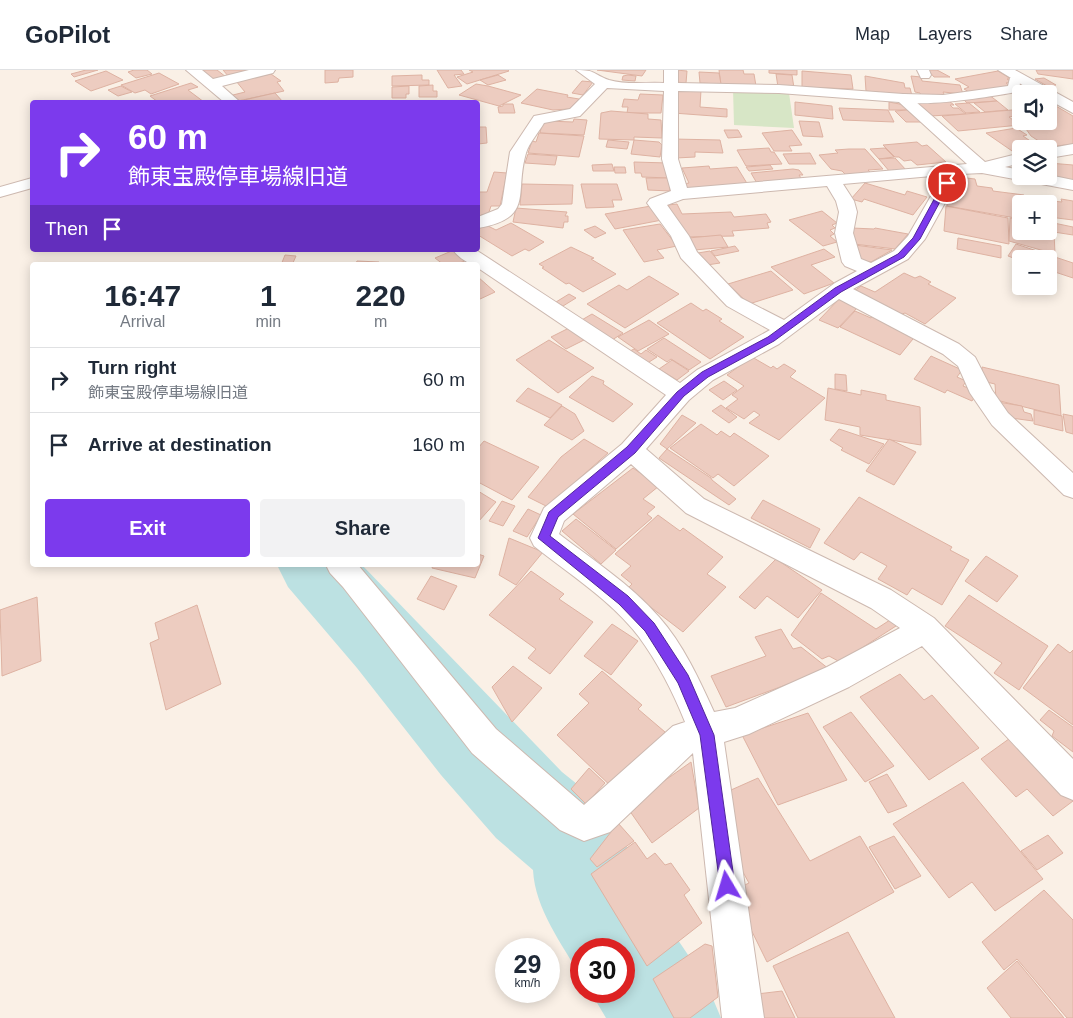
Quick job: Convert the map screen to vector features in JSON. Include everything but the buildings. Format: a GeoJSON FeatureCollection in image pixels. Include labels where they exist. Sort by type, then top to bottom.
{"type":"FeatureCollection","features":[{"type":"Feature","properties":{"kind":"street"},"geometry":{"type":"LineString","coordinates":[[193,70],[230,100]]}},
{"type":"Feature","properties":{"kind":"street"},"geometry":{"type":"LineString","coordinates":[[212,86],[222,80],[268,70]]}},
{"type":"Feature","properties":{"kind":"street"},"geometry":{"type":"LineString","coordinates":[[583,70],[604,82],[620,86],[670,78],[766,83],[903,98],[982,168],[1073,185]]}},
{"type":"Feature","properties":{"kind":"street"},"geometry":{"type":"LineString","coordinates":[[1007,70],[1032,85]]}},
{"type":"Feature","properties":{"kind":"street"},"geometry":{"type":"LineString","coordinates":[[670,78],[670,159],[680,194]]}},
{"type":"Feature","properties":{"kind":"street"},"geometry":{"type":"LineString","coordinates":[[480,222],[504,213],[510,205],[518,152],[539,118],[575,112],[604,82]]}},
{"type":"Feature","properties":{"kind":"street"},"geometry":{"type":"LineString","coordinates":[[1057,99],[1073,108]]}},
{"type":"Feature","properties":{"kind":"street"},"geometry":{"type":"LineString","coordinates":[[1057,151],[1073,148]]}},
{"type":"Feature","properties":{"kind":"street"},"geometry":{"type":"LineString","coordinates":[[785,329],[734,302],[688,254],[680,236],[656,203],[680,194],[982,168],[1012,160]]}},
{"type":"Feature","properties":{"kind":"street"},"geometry":{"type":"LineString","coordinates":[[744,1018],[719,820],[705,730],[683,679],[649,627],[623,600],[544,538],[553,515],[631,450],[681,394],[705,374],[785,329],[838,290],[901,255],[916,239],[954,169]]}},
{"type":"Feature","properties":{"kind":"street"},"geometry":{"type":"LineString","coordinates":[[832,181],[845,201],[848,212],[844,233],[852,262],[873,271]]}},
{"type":"Feature","properties":{"kind":"street"},"geometry":{"type":"LineString","coordinates":[[0,192],[30,184]]}},
{"type":"Feature","properties":{"kind":"street"},"geometry":{"type":"LineString","coordinates":[[466,252],[681,394]]}},
{"type":"Feature","properties":{"kind":"street"},"geometry":{"type":"LineString","coordinates":[[838,290],[951,349],[967,362],[982,392],[1000,419],[1020,440],[1073,488]]}},
{"type":"Feature","properties":{"kind":"street"},"geometry":{"type":"LineString","coordinates":[[631,450],[695,506],[881,599],[923,627],[1073,783]]}},
{"type":"Feature","properties":{"kind":"street"},"geometry":{"type":"LineString","coordinates":[[342,567],[353,578],[484,741],[572,818],[584,823],[597,819],[685,738],[705,730],[737,723],[838,677],[906,641],[923,627]]}},
{"type":"Feature","properties":{"kind":"lane"},"geometry":{"type":"LineString","coordinates":[[903,98],[944,99],[1011,89],[1015,87],[1014,81],[1021,79]]}},
{"type":"Feature","properties":{"kind":"green space"},"geometry":{"type":"Polygon","coordinates":[[[733,89],[789,93],[794,128],[734,125],[733,89]]]}},
{"type":"Feature","properties":{"kind":"waterway"},"geometry":{"type":"LineString","coordinates":[[316,567],[385,642],[472,744],[529,805],[579,847],[583,886],[616,938]]}},
{"type":"Feature","properties":{"kind":"waterway"},"geometry":{"type":"LineString","coordinates":[[635,967],[667,1018]]}},
{"type":"Feature","properties":{"kind":"route"},"geometry":{"type":"LineString","coordinates":[[727,886],[707,735],[683,679],[649,627],[623,600],[544,538],[553,515],[631,450],[681,394],[705,374],[771,339],[838,290],[901,255],[916,239],[947,183]]}}]}
